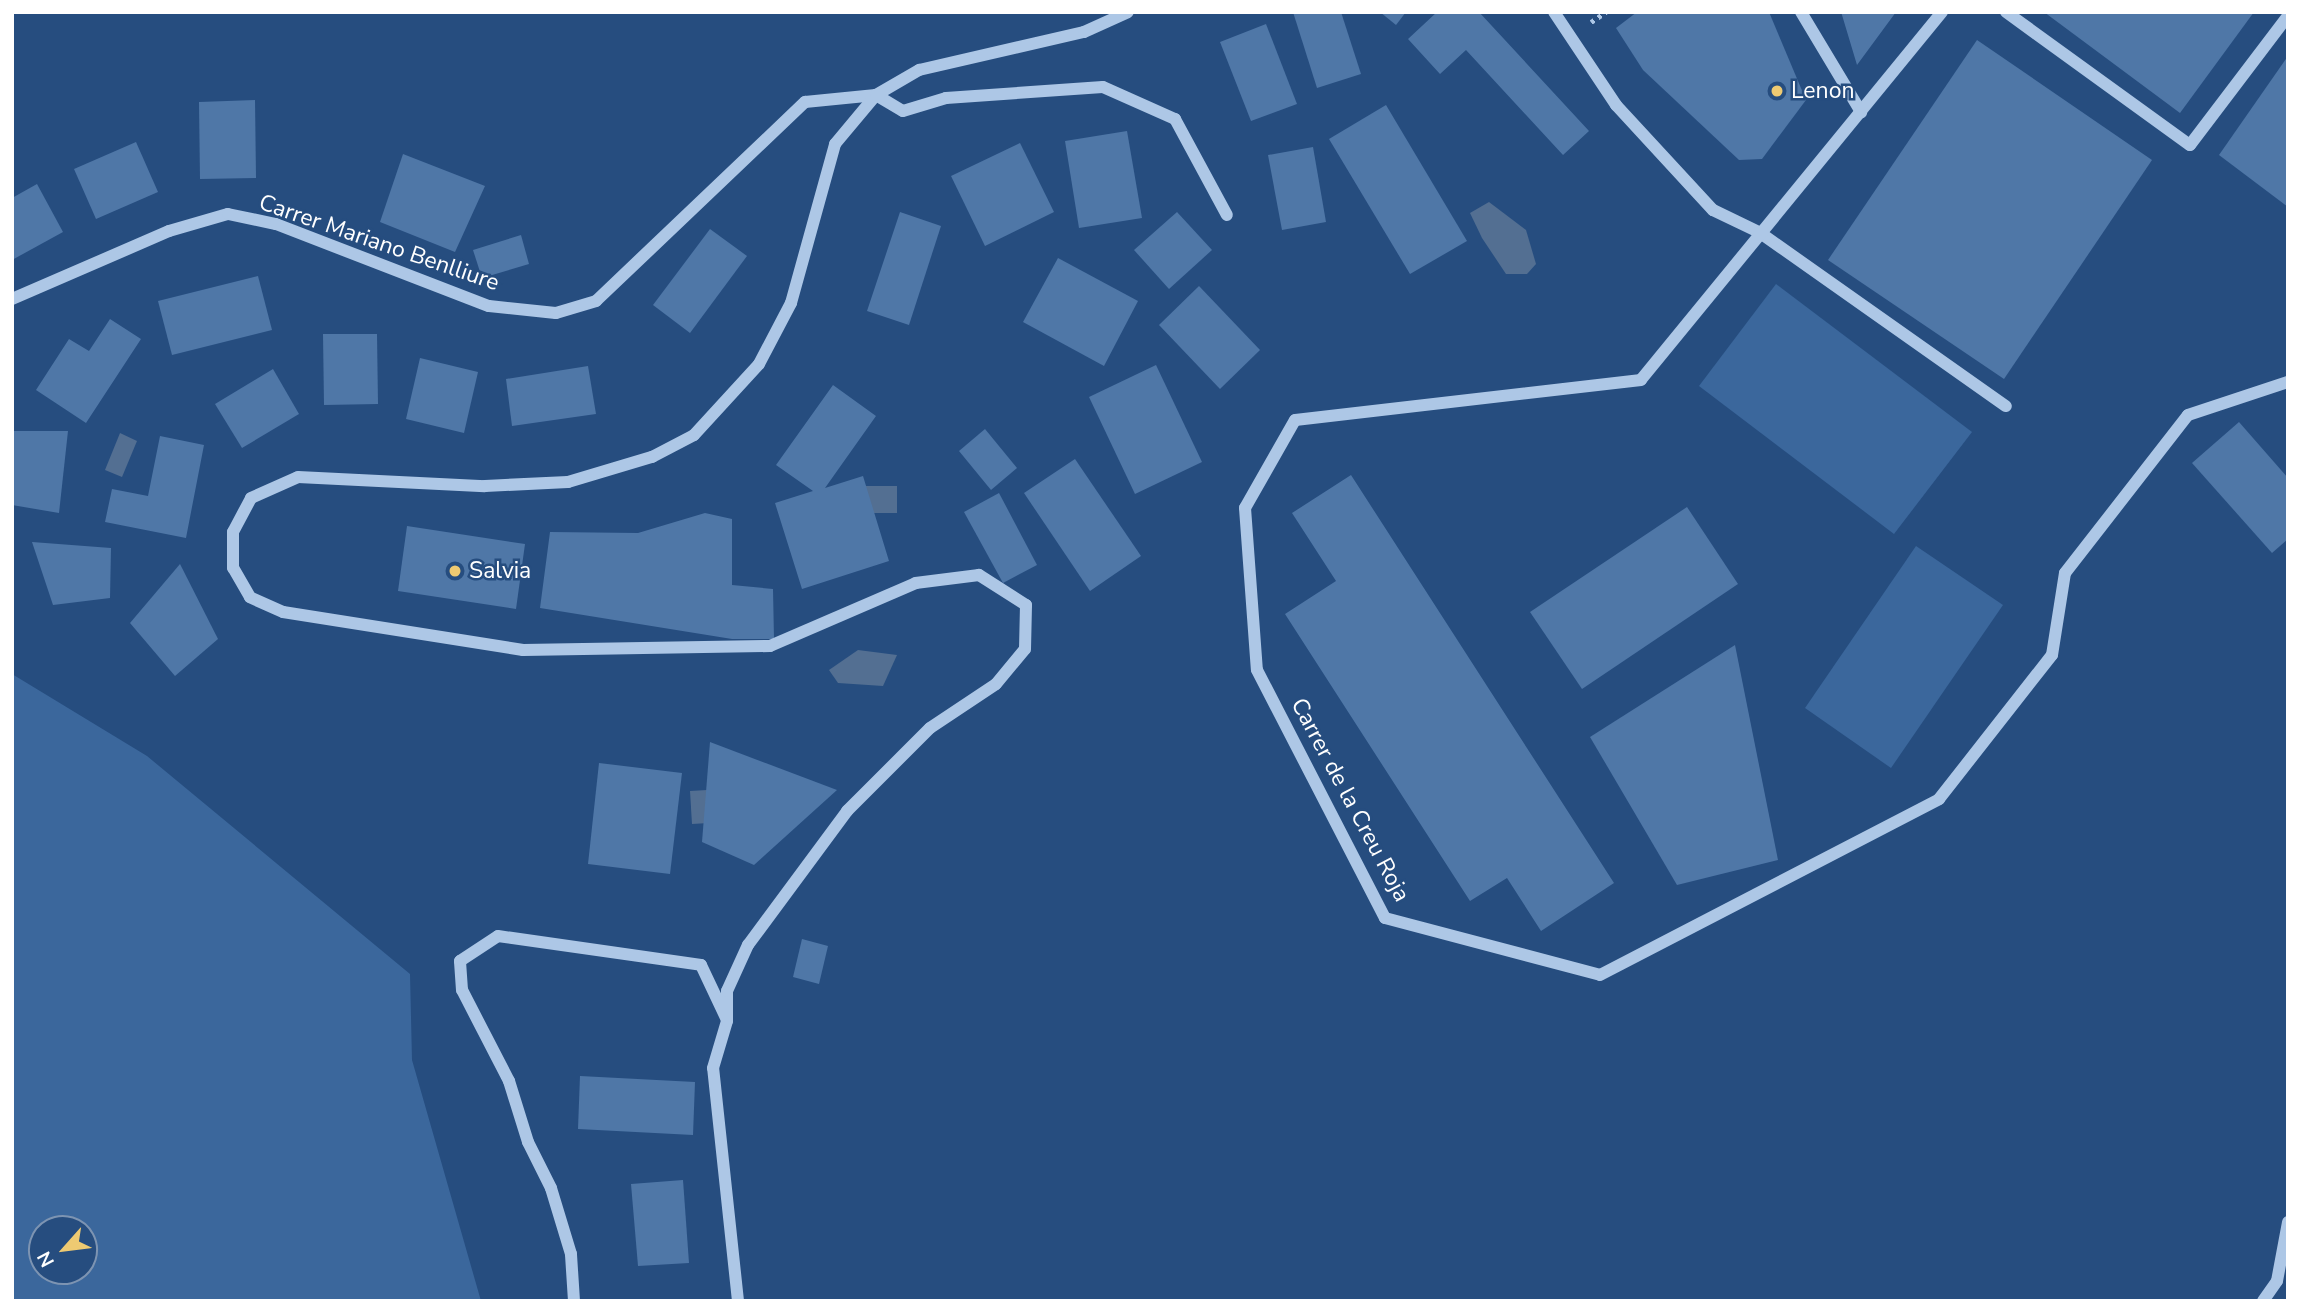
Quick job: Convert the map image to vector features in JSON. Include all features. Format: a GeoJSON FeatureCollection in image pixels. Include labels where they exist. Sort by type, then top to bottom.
{"type":"FeatureCollection","features":[{"type":"Feature","properties":{"kind":"street"},"geometry":{"type":"LineString","coordinates":[[738,1301],[713,1068],[727,1021],[727,991],[748,944],[847,811],[930,728],[996,684],[1025,649],[1026,604],[979,575],[916,583],[770,646],[523,650],[283,612],[250,597],[233,568],[233,533],[251,498],[299,477],[485,486],[568,482],[652,457],[694,435],[759,364],[791,303],[835,144],[876,95],[919,70],[1084,32],[1128,12]]}},
{"type":"Feature","properties":{"kind":"street"},"geometry":{"type":"LineString","coordinates":[[1554,12],[1616,105],[1713,210],[1759,232],[2006,406]]}},
{"type":"Feature","properties":{"kind":"street"},"geometry":{"type":"LineString","coordinates":[[1801,12],[1861,111]]}},
{"type":"Feature","properties":{"kind":"street"},"geometry":{"type":"LineString","coordinates":[[1759,232],[1942,12]]}},
{"type":"Feature","properties":{"kind":"street"},"geometry":{"type":"LineString","coordinates":[[2006,12],[2190,145],[2288,16]]}},
{"type":"Feature","properties":{"kind":"street"},"geometry":{"type":"LineString","coordinates":[[876,95],[903,111],[946,97],[1103,87],[1175,119],[1227,215]]}},
{"type":"Feature","properties":{"kind":"street","name":"Carrer Mariano Benlliure"},"geometry":{"type":"LineString","coordinates":[[12,299],[169,231],[228,214],[276,224],[489,306],[556,313],[596,300],[805,102],[876,95]]}},
{"type":"Feature","properties":{"kind":"street","name":"Carrer de la Creu Roja"},"geometry":{"type":"LineString","coordinates":[[1759,232],[1641,380],[1295,420],[1245,508],[1257,670],[1385,918],[1600,975],[1938,799],[2052,655],[2065,573],[2188,415],[2288,382]]}},
{"type":"Feature","properties":{"kind":"street"},"geometry":{"type":"LineString","coordinates":[[574,1301],[571,1254],[551,1188],[509,1081],[462,990],[460,961],[498,936],[701,965],[727,1021]]}},
{"type":"Feature","properties":{"kind":"street"},"geometry":{"type":"LineString","coordinates":[[2263,1301],[2277,1281],[2288,1222]]}},
{"type":"Feature","properties":{"kind":"shaded area"},"geometry":{"type":"Polygon","coordinates":[[[1489,202],[1526,230],[1536,264],[1527,274],[1506,274],[1482,238],[1470,213],[1489,202]]]}},
{"type":"Feature","properties":{"kind":"shaded area"},"geometry":{"type":"Polygon","coordinates":[[[1776,284],[1972,432],[1894,534],[1699,386],[1776,284]]]}},
{"type":"Feature","properties":{"kind":"shaded area"},"geometry":{"type":"Polygon","coordinates":[[[120,433],[137,441],[122,477],[105,470],[120,433]]]}},
{"type":"Feature","properties":{"kind":"shaded area"},"geometry":{"type":"Polygon","coordinates":[[[859,486],[897,486],[897,513],[859,513],[859,486]]]}},
{"type":"Feature","properties":{"kind":"shaded area"},"geometry":{"type":"Polygon","coordinates":[[[1916,546],[2003,605],[1891,768],[1805,708],[1916,546]]]}},
{"type":"Feature","properties":{"kind":"shaded area"},"geometry":{"type":"Polygon","coordinates":[[[858,650],[897,655],[883,686],[838,683],[829,670],[858,650]]]}},
{"type":"Feature","properties":{"kind":"shaded area"},"geometry":{"type":"Polygon","coordinates":[[[12,674],[147,756],[410,974],[412,1060],[481,1301],[12,1301],[12,674]]]}},
{"type":"Feature","properties":{"kind":"shaded area"},"geometry":{"type":"Polygon","coordinates":[[[724,789],[726,822],[692,824],[690,791],[724,789]]]}},
{"type":"Feature","properties":{"kind":"building"},"geometry":{"type":"Polygon","coordinates":[[[1293,12],[1341,12],[1361,74],[1317,88],[1293,12]]]}},
{"type":"Feature","properties":{"kind":"building"},"geometry":{"type":"Polygon","coordinates":[[[1380,12],[1406,12],[1396,25],[1380,12]]]}},
{"type":"Feature","properties":{"kind":"building"},"geometry":{"type":"Polygon","coordinates":[[[1437,12],[1479,12],[1589,131],[1563,155],[1466,50],[1440,74],[1408,39],[1437,12]]]}},
{"type":"Feature","properties":{"kind":"building"},"geometry":{"type":"Polygon","coordinates":[[[1637,12],[1769,12],[1806,100],[1762,159],[1739,160],[1643,70],[1616,28],[1637,12]]]}},
{"type":"Feature","properties":{"kind":"building"},"geometry":{"type":"Polygon","coordinates":[[[1841,12],[1896,12],[1857,65],[1842,15],[1841,12]]]}},
{"type":"Feature","properties":{"kind":"building"},"geometry":{"type":"Polygon","coordinates":[[[2044,12],[2254,12],[2180,113],[2044,12]]]}},
{"type":"Feature","properties":{"kind":"building"},"geometry":{"type":"Polygon","coordinates":[[[1266,24],[1297,104],[1251,121],[1220,42],[1266,24]]]}},
{"type":"Feature","properties":{"kind":"building"},"geometry":{"type":"Polygon","coordinates":[[[1977,40],[2152,160],[2004,379],[1828,260],[1977,40]]]}},
{"type":"Feature","properties":{"kind":"building"},"geometry":{"type":"Polygon","coordinates":[[[2288,56],[2288,207],[2219,155],[2288,56]]]}},
{"type":"Feature","properties":{"kind":"building"},"geometry":{"type":"Polygon","coordinates":[[[255,100],[256,178],[200,179],[199,102],[255,100]]]}},
{"type":"Feature","properties":{"kind":"building"},"geometry":{"type":"Polygon","coordinates":[[[1386,105],[1467,241],[1410,274],[1329,139],[1386,105]]]}},
{"type":"Feature","properties":{"kind":"building"},"geometry":{"type":"Polygon","coordinates":[[[1127,131],[1142,218],[1079,228],[1065,141],[1127,131]]]}},
{"type":"Feature","properties":{"kind":"building"},"geometry":{"type":"Polygon","coordinates":[[[136,142],[158,192],[96,219],[74,169],[136,142]]]}},
{"type":"Feature","properties":{"kind":"building"},"geometry":{"type":"Polygon","coordinates":[[[1020,143],[1054,212],[985,246],[951,176],[1020,143]]]}},
{"type":"Feature","properties":{"kind":"building"},"geometry":{"type":"Polygon","coordinates":[[[1313,147],[1326,222],[1282,230],[1268,155],[1313,147]]]}},
{"type":"Feature","properties":{"kind":"building"},"geometry":{"type":"Polygon","coordinates":[[[403,154],[485,186],[455,252],[380,222],[403,154]]]}},
{"type":"Feature","properties":{"kind":"building"},"geometry":{"type":"Polygon","coordinates":[[[37,184],[63,232],[12,260],[12,198],[37,184]]]}},
{"type":"Feature","properties":{"kind":"building"},"geometry":{"type":"Polygon","coordinates":[[[900,212],[941,226],[909,325],[867,311],[900,212]]]}},
{"type":"Feature","properties":{"kind":"building"},"geometry":{"type":"Polygon","coordinates":[[[1177,212],[1212,250],[1169,289],[1134,250],[1177,212]]]}},
{"type":"Feature","properties":{"kind":"building"},"geometry":{"type":"Polygon","coordinates":[[[710,229],[747,256],[690,333],[653,305],[710,229]]]}},
{"type":"Feature","properties":{"kind":"building"},"geometry":{"type":"Polygon","coordinates":[[[521,235],[529,264],[482,278],[473,250],[521,235]]]}},
{"type":"Feature","properties":{"kind":"building"},"geometry":{"type":"Polygon","coordinates":[[[1058,258],[1138,301],[1104,366],[1023,322],[1058,258]]]}},
{"type":"Feature","properties":{"kind":"building"},"geometry":{"type":"Polygon","coordinates":[[[258,276],[272,330],[172,355],[158,301],[258,276]]]}},
{"type":"Feature","properties":{"kind":"building"},"geometry":{"type":"Polygon","coordinates":[[[1199,286],[1260,350],[1220,389],[1159,325],[1199,286]]]}},
{"type":"Feature","properties":{"kind":"building"},"geometry":{"type":"Polygon","coordinates":[[[110,319],[141,339],[86,423],[36,390],[69,339],[89,351],[110,319]]]}},
{"type":"Feature","properties":{"kind":"building"},"geometry":{"type":"Polygon","coordinates":[[[323,334],[377,334],[378,404],[324,405],[323,334]]]}},
{"type":"Feature","properties":{"kind":"building"},"geometry":{"type":"Polygon","coordinates":[[[420,358],[478,372],[464,433],[406,419],[420,358]]]}},
{"type":"Feature","properties":{"kind":"building"},"geometry":{"type":"Polygon","coordinates":[[[1156,365],[1202,462],[1135,494],[1089,397],[1156,365]]]}},
{"type":"Feature","properties":{"kind":"building"},"geometry":{"type":"Polygon","coordinates":[[[588,366],[596,414],[512,426],[506,379],[588,366]]]}},
{"type":"Feature","properties":{"kind":"building"},"geometry":{"type":"Polygon","coordinates":[[[273,369],[299,414],[242,448],[215,404],[273,369]]]}},
{"type":"Feature","properties":{"kind":"building"},"geometry":{"type":"Polygon","coordinates":[[[833,385],[876,416],[825,488],[863,476],[889,561],[802,589],[775,503],[813,491],[776,465],[833,385]]]}},
{"type":"Feature","properties":{"kind":"building"},"geometry":{"type":"Polygon","coordinates":[[[2239,422],[2288,478],[2288,539],[2272,553],[2192,463],[2239,422]]]}},
{"type":"Feature","properties":{"kind":"building"},"geometry":{"type":"Polygon","coordinates":[[[985,429],[1017,468],[991,490],[959,451],[985,429]]]}},
{"type":"Feature","properties":{"kind":"building"},"geometry":{"type":"Polygon","coordinates":[[[12,431],[68,431],[59,513],[12,505],[12,431]]]}},
{"type":"Feature","properties":{"kind":"building"},"geometry":{"type":"Polygon","coordinates":[[[160,436],[204,445],[186,538],[105,522],[112,489],[148,496],[160,436]]]}},
{"type":"Feature","properties":{"kind":"building"},"geometry":{"type":"Polygon","coordinates":[[[1075,459],[1141,556],[1090,591],[1024,493],[1075,459]]]}},
{"type":"Feature","properties":{"kind":"building"},"geometry":{"type":"Polygon","coordinates":[[[1351,475],[1614,883],[1541,931],[1507,878],[1470,901],[1285,614],[1336,581],[1292,513],[1351,475]]]}},
{"type":"Feature","properties":{"kind":"building"},"geometry":{"type":"Polygon","coordinates":[[[999,493],[1037,565],[1003,583],[964,512],[999,493]]]}},
{"type":"Feature","properties":{"kind":"building"},"geometry":{"type":"Polygon","coordinates":[[[1687,507],[1738,584],[1582,689],[1530,612],[1687,507]]]}},
{"type":"Feature","properties":{"kind":"building"},"geometry":{"type":"Polygon","coordinates":[[[705,513],[732,519],[732,585],[773,589],[774,639],[732,639],[540,608],[550,532],[638,533],[705,513]]]}},
{"type":"Feature","properties":{"kind":"building"},"geometry":{"type":"Polygon","coordinates":[[[407,526],[525,544],[516,609],[398,591],[407,526]]]}},
{"type":"Feature","properties":{"kind":"building"},"geometry":{"type":"Polygon","coordinates":[[[32,542],[111,548],[110,598],[53,605],[32,542]]]}},
{"type":"Feature","properties":{"kind":"building"},"geometry":{"type":"Polygon","coordinates":[[[180,564],[218,639],[175,676],[130,623],[180,564]]]}},
{"type":"Feature","properties":{"kind":"building"},"geometry":{"type":"Polygon","coordinates":[[[1735,645],[1778,860],[1677,885],[1590,737],[1735,645]]]}},
{"type":"Feature","properties":{"kind":"building"},"geometry":{"type":"Polygon","coordinates":[[[710,742],[837,790],[754,865],[702,842],[710,742]]]}},
{"type":"Feature","properties":{"kind":"building"},"geometry":{"type":"Polygon","coordinates":[[[599,763],[682,773],[670,874],[588,864],[599,763]]]}},
{"type":"Feature","properties":{"kind":"building"},"geometry":{"type":"Polygon","coordinates":[[[802,939],[828,946],[819,984],[793,977],[802,939]]]}},
{"type":"Feature","properties":{"kind":"building"},"geometry":{"type":"Polygon","coordinates":[[[580,1076],[695,1082],[693,1135],[578,1129],[580,1076]]]}},
{"type":"Feature","properties":{"kind":"building"},"geometry":{"type":"Polygon","coordinates":[[[683,1180],[689,1263],[638,1266],[631,1184],[683,1180]]]}},
{"type":"Feature","properties":{"kind":"place","name":"Lenon"},"geometry":{"type":"Point","coordinates":[1777,91]}},
{"type":"Feature","properties":{"kind":"place","name":"Salvia"},"geometry":{"type":"Point","coordinates":[455,571]}}]}
